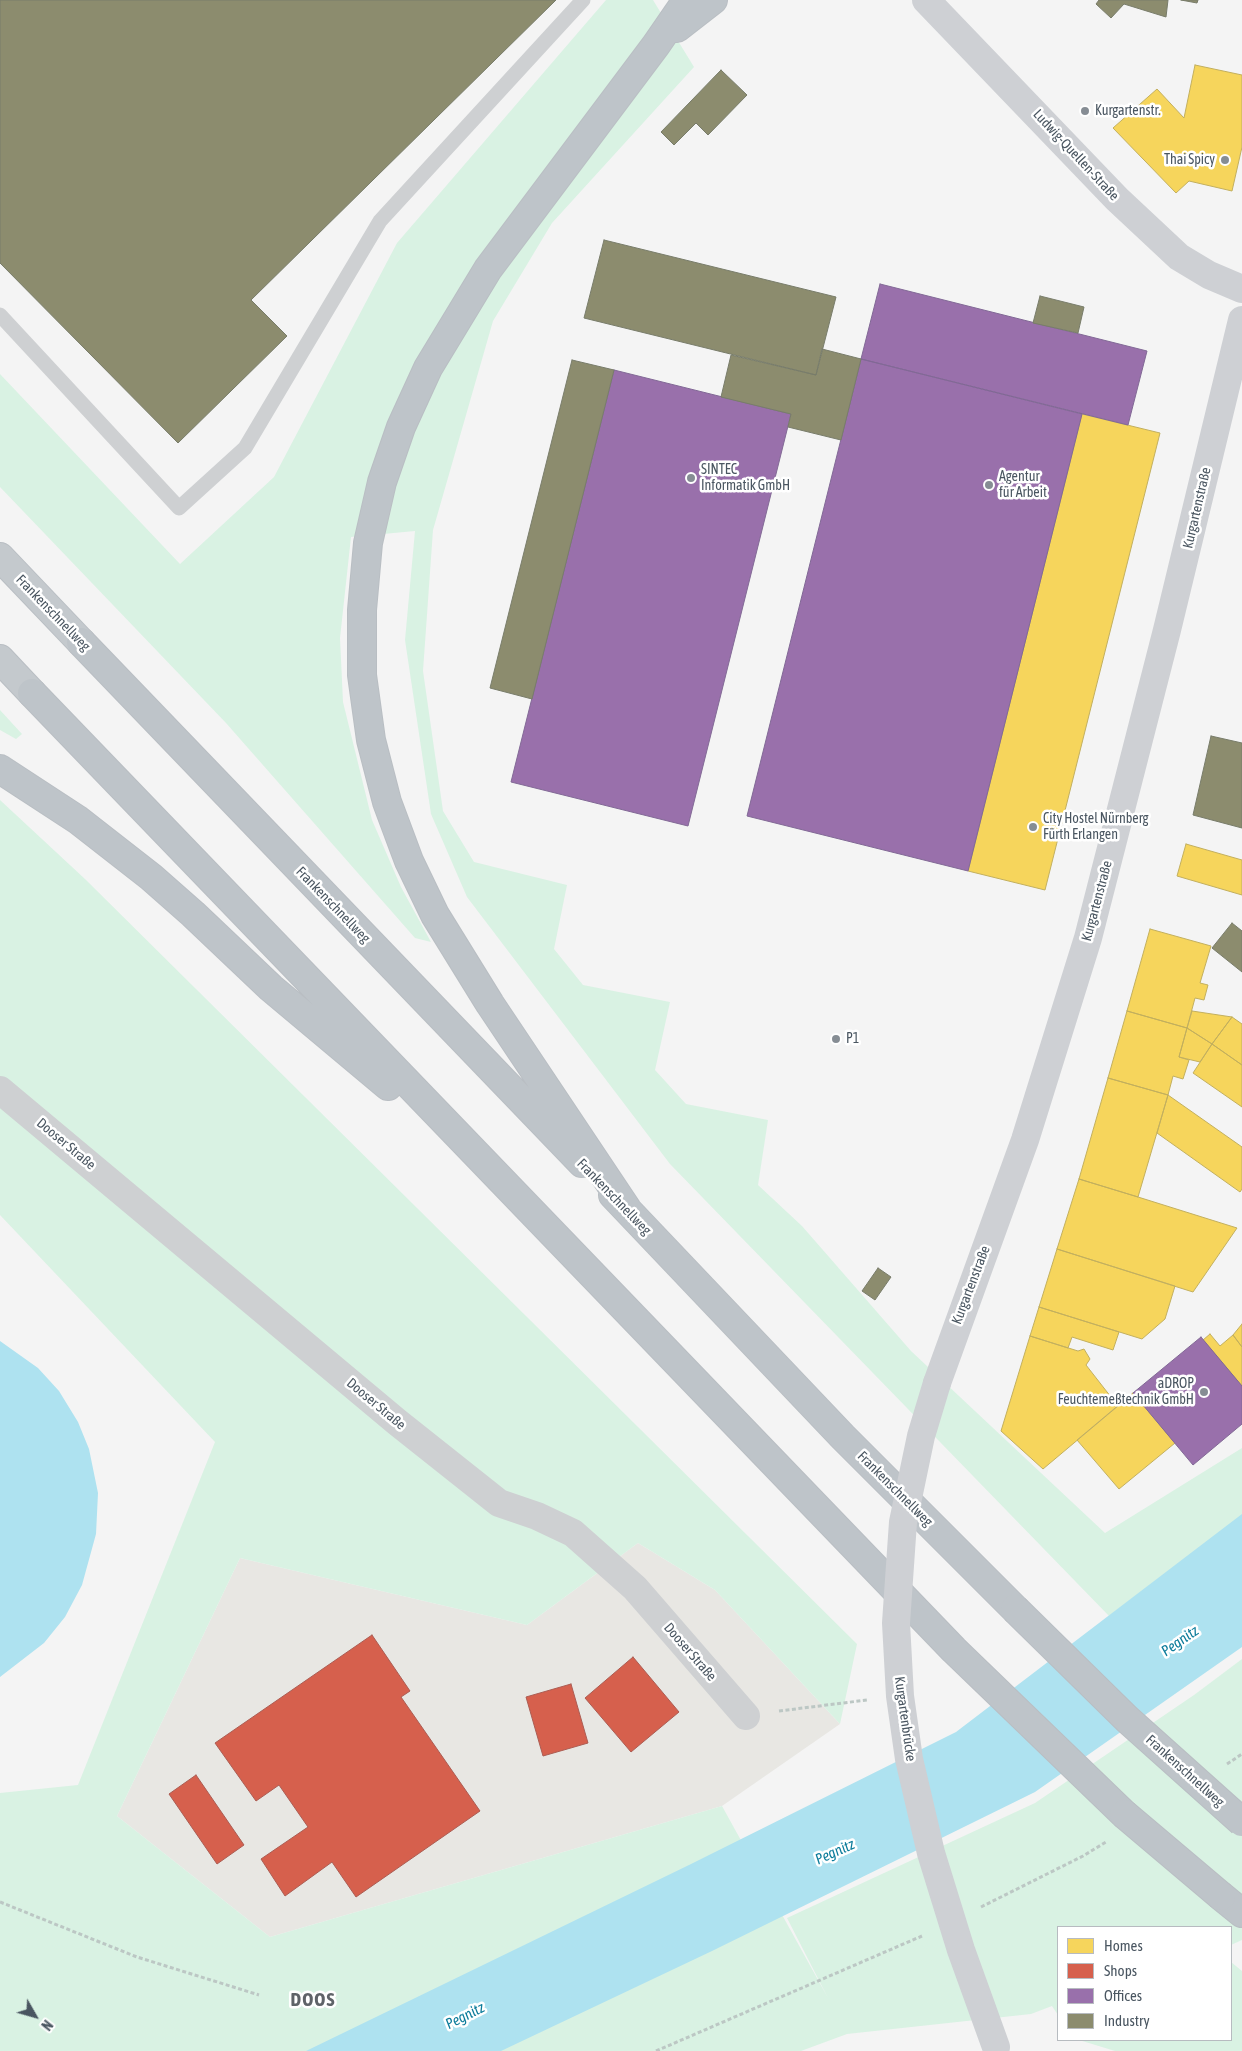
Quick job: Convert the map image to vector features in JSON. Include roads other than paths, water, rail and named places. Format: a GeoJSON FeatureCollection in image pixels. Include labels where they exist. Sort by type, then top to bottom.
{"type":"FeatureCollection","features":[{"type":"Feature","properties":{"kind":"highway"},"geometry":{"type":"LineString","coordinates":[[627,1209],[490,1004],[436,915],[409,861],[387,802],[371,740],[362,675],[362,610],[368,543],[382,482],[401,426],[428,368],[488,269],[656,45],[687,0]]}},
{"type":"Feature","properties":{"kind":"highway"},"geometry":{"type":"LineString","coordinates":[[656,45],[713,0]]}},
{"type":"Feature","properties":{"kind":"highway","name":"Frankenschnellweg"},"geometry":{"type":"LineString","coordinates":[[0,558],[843,1436],[1127,1719],[1242,1822]]}},
{"type":"Feature","properties":{"kind":"highway"},"geometry":{"type":"LineString","coordinates":[[0,659],[954,1650],[1124,1814],[1242,1913]]}},
{"type":"Feature","properties":{"kind":"highway"},"geometry":{"type":"LineString","coordinates":[[0,769],[78,820],[143,871],[193,914],[271,988],[493,1173]]}},
{"type":"Feature","properties":{"kind":"main road","name":"Ludwig-Quellen-Straße"},"geometry":{"type":"LineString","coordinates":[[926,0],[1117,199],[1172,251],[1209,275],[1242,289]]}},
{"type":"Feature","properties":{"kind":"main road","name":"Kurgartenstraße"},"geometry":{"type":"LineString","coordinates":[[936,1383],[1025,1140],[1088,938],[1168,630],[1242,320]]}},
{"type":"Feature","properties":{"kind":"main road","name":"Kurgartenbrücke"},"geometry":{"type":"LineString","coordinates":[[936,1383],[915,1461],[902,1530],[896,1623],[900,1696],[909,1760],[931,1853],[961,1950],[997,2049]]}},
{"type":"Feature","properties":{"kind":"street","name":"Dooser Straße"},"geometry":{"type":"LineString","coordinates":[[0,1090],[397,1422],[500,1503],[537,1516],[573,1533],[635,1588],[746,1716]]}},
{"type":"Feature","properties":{"kind":"lane"},"geometry":{"type":"LineString","coordinates":[[0,315],[179,508],[245,448],[380,221],[582,0]]}},
{"type":"Feature","properties":{"kind":"water"},"geometry":{"type":"Polygon","coordinates":[[[0,1341],[38,1368],[59,1391],[78,1422],[89,1449],[98,1493],[96,1534],[82,1585],[65,1617],[44,1643],[0,1677],[0,1341]]]}},
{"type":"Feature","properties":{"kind":"water","name":"Pegnitz"},"geometry":{"type":"Polygon","coordinates":[[[1242,1514],[1242,1647],[1035,1792],[712,1951],[501,2051],[306,2051],[689,1865],[956,1732],[1242,1514]]]}},
{"type":"Feature","properties":{"kind":"place","name":"Kurgartenstr."},"geometry":{"type":"Point","coordinates":[1085,111]}},
{"type":"Feature","properties":{"kind":"place","name":"Thai Spicy"},"geometry":{"type":"Point","coordinates":[1225,160]}},
{"type":"Feature","properties":{"kind":"place","name":"SINTEC Informatik GmbH"},"geometry":{"type":"Point","coordinates":[691,478]}},
{"type":"Feature","properties":{"kind":"place","name":"Agentur für Arbeit"},"geometry":{"type":"Point","coordinates":[989,485]}},
{"type":"Feature","properties":{"kind":"place","name":"City Hostel Nürnberg Fürth Erlangen"},"geometry":{"type":"Point","coordinates":[1033,827]}},
{"type":"Feature","properties":{"kind":"place","name":"P1"},"geometry":{"type":"Point","coordinates":[836,1039]}},
{"type":"Feature","properties":{"kind":"place","name":"aDROP Feuchtemeßtechnik GmbH"},"geometry":{"type":"Point","coordinates":[1204,1392]}},
{"type":"Feature","properties":{"kind":"district","name":"DOOS"},"geometry":{"type":"Point","coordinates":[313,2000]}}]}
